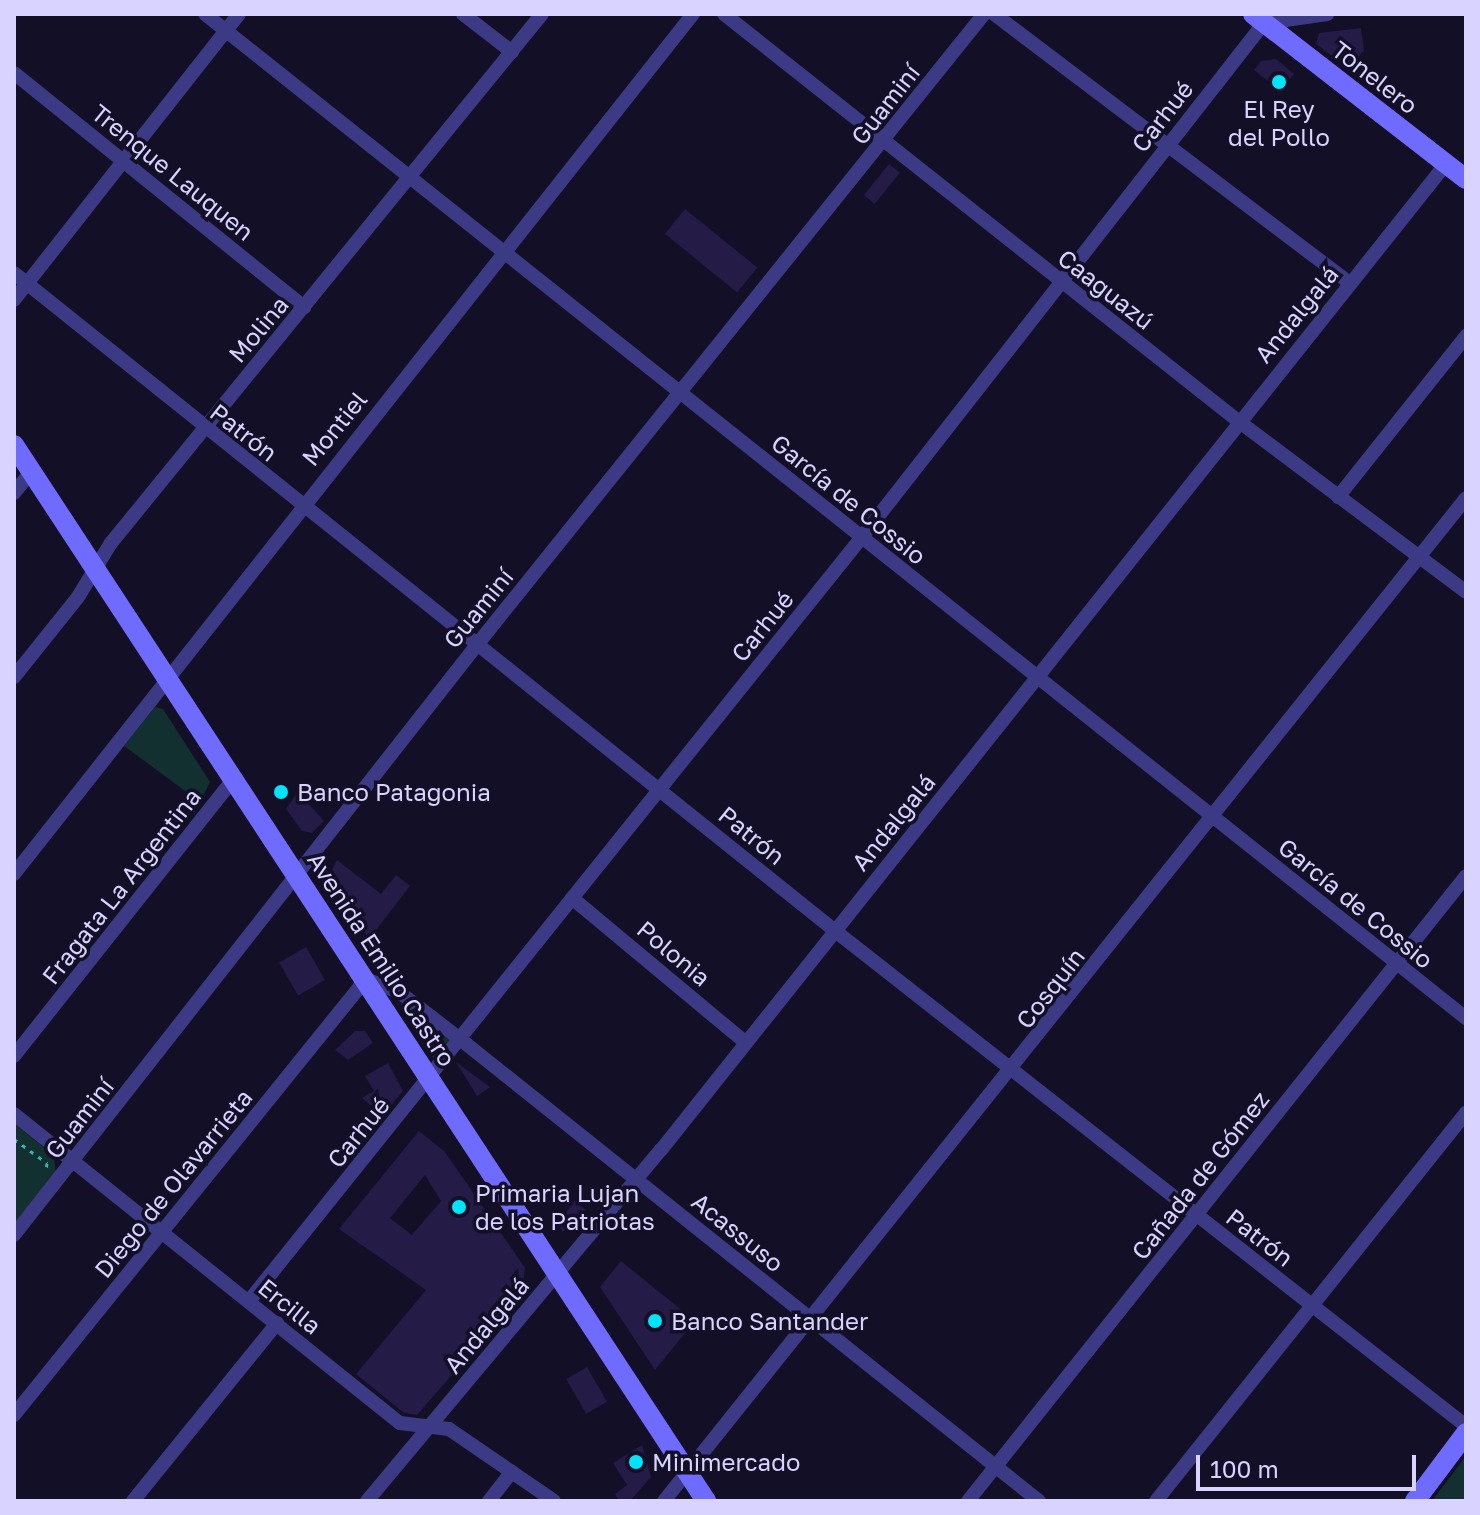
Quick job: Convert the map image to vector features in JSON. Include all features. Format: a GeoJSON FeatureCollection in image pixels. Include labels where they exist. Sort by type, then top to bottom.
{"type":"FeatureCollection","features":[{"type":"Feature","properties":{"kind":"main road","name":"Tonelero"},"geometry":{"type":"LineString","coordinates":[[1260,17],[1466,179]]}},
{"type":"Feature","properties":{"kind":"main road","name":"Avenida Emilio Castro"},"geometry":{"type":"LineString","coordinates":[[14,445],[706,1501]]}},
{"type":"Feature","properties":{"kind":"main road"},"geometry":{"type":"LineString","coordinates":[[1415,1501],[1466,1433]]}},
{"type":"Feature","properties":{"kind":"street","name":"García de Cossio"},"geometry":{"type":"LineString","coordinates":[[205,14],[1466,1018]]}},
{"type":"Feature","properties":{"kind":"street"},"geometry":{"type":"LineString","coordinates":[[14,300],[239,14]]}},
{"type":"Feature","properties":{"kind":"street"},"geometry":{"type":"LineString","coordinates":[[463,14],[512,52]]}},
{"type":"Feature","properties":{"kind":"street","name":"Molina"},"geometry":{"type":"LineString","coordinates":[[14,677],[204,428],[542,14]]}},
{"type":"Feature","properties":{"kind":"street","name":"Montiel"},"geometry":{"type":"LineString","coordinates":[[14,874],[148,708],[166,676],[301,505],[693,14]]}},
{"type":"Feature","properties":{"kind":"street","name":"Caaguazú"},"geometry":{"type":"LineString","coordinates":[[724,14],[882,143],[1237,420],[1466,592]]}},
{"type":"Feature","properties":{"kind":"street","name":"Guaminí"},"geometry":{"type":"LineString","coordinates":[[14,1235],[480,641],[984,14]]}},
{"type":"Feature","properties":{"kind":"street"},"geometry":{"type":"LineString","coordinates":[[994,14],[1350,283]]}},
{"type":"Feature","properties":{"kind":"street"},"geometry":{"type":"LineString","coordinates":[[1260,17],[1327,14]]}},
{"type":"Feature","properties":{"kind":"street","name":"Carhué"},"geometry":{"type":"LineString","coordinates":[[249,1301],[862,537],[1169,144],[1260,17]]}},
{"type":"Feature","properties":{"kind":"street","name":"Trenque Lauquen"},"geometry":{"type":"LineString","coordinates":[[14,73],[304,307]]}},
{"type":"Feature","properties":{"kind":"street","name":"Andalgalá"},"geometry":{"type":"LineString","coordinates":[[367,1501],[746,1043],[1237,420],[1446,164]]}},
{"type":"Feature","properties":{"kind":"street","name":"Patrón"},"geometry":{"type":"LineString","coordinates":[[14,273],[301,505],[480,641],[834,930],[1466,1426]]}},
{"type":"Feature","properties":{"kind":"street"},"geometry":{"type":"LineString","coordinates":[[1338,497],[1466,336]]}},
{"type":"Feature","properties":{"kind":"street"},"geometry":{"type":"LineString","coordinates":[[14,493],[31,472]]}},
{"type":"Feature","properties":{"kind":"street","name":"Cosquín"},"geometry":{"type":"LineString","coordinates":[[664,1501],[813,1321],[1466,498]]}},
{"type":"Feature","properties":{"kind":"street","name":"Fragata La Argentina"},"geometry":{"type":"LineString","coordinates":[[14,1056],[233,780]]}},
{"type":"Feature","properties":{"kind":"street","name":"Cañada de Gómez"},"geometry":{"type":"LineString","coordinates":[[968,1501],[1466,876]]}},
{"type":"Feature","properties":{"kind":"street","name":"Polonia"},"geometry":{"type":"LineString","coordinates":[[572,898],[746,1043]]}},
{"type":"Feature","properties":{"kind":"street","name":"Acassuso"},"geometry":{"type":"LineString","coordinates":[[366,979],[399,992],[460,1039],[1039,1501]]}},
{"type":"Feature","properties":{"kind":"street","name":"Diego de Olavarrieta"},"geometry":{"type":"LineString","coordinates":[[14,1415],[366,979]]}},
{"type":"Feature","properties":{"kind":"street"},"geometry":{"type":"LineString","coordinates":[[1156,1501],[1466,1113]]}},
{"type":"Feature","properties":{"kind":"street","name":"Ercilla"},"geometry":{"type":"LineString","coordinates":[[14,1114],[164,1230],[400,1423],[449,1429],[554,1501]]}},
{"type":"Feature","properties":{"kind":"street"},"geometry":{"type":"LineString","coordinates":[[133,1501],[277,1323]]}},
{"type":"Feature","properties":{"kind":"street"},"geometry":{"type":"LineString","coordinates":[[489,1501],[512,1472]]}},
{"type":"Feature","properties":{"kind":"path"},"geometry":{"type":"LineString","coordinates":[[14,1139],[47,1163],[45,1176]]}},
{"type":"Feature","properties":{"kind":"green space"},"geometry":{"type":"Polygon","coordinates":[[[155,707],[163,709],[210,782],[200,802],[124,746],[155,707]]]}},
{"type":"Feature","properties":{"kind":"green space"},"geometry":{"type":"Polygon","coordinates":[[[400,1003],[450,1039],[434,1059],[400,1003]]]}},
{"type":"Feature","properties":{"kind":"green space"},"geometry":{"type":"Polygon","coordinates":[[[14,1123],[54,1156],[56,1173],[14,1225],[14,1123]]]}},
{"type":"Feature","properties":{"kind":"green space"},"geometry":{"type":"Polygon","coordinates":[[[1466,1456],[1466,1501],[1432,1501],[1466,1456]]]}},
{"type":"Feature","properties":{"kind":"building"},"geometry":{"type":"Polygon","coordinates":[[[1361,28],[1364,50],[1349,69],[1316,44],[1319,33],[1361,28]]]}},
{"type":"Feature","properties":{"kind":"building","name":"El Rey del Pollo"},"geometry":{"type":"Polygon","coordinates":[[[1276,59],[1294,74],[1280,91],[1254,70],[1261,61],[1276,59]]]}},
{"type":"Feature","properties":{"kind":"building"},"geometry":{"type":"Polygon","coordinates":[[[889,164],[900,173],[875,204],[864,195],[889,164]]]}},
{"type":"Feature","properties":{"kind":"building"},"geometry":{"type":"Polygon","coordinates":[[[685,209],[757,268],[737,292],[665,234],[685,209]]]}},
{"type":"Feature","properties":{"kind":"building"},"geometry":{"type":"Polygon","coordinates":[[[298,792],[324,821],[312,833],[302,831],[286,809],[298,792]]]}},
{"type":"Feature","properties":{"kind":"building"},"geometry":{"type":"Polygon","coordinates":[[[337,860],[381,894],[396,875],[410,886],[369,939],[328,878],[337,860]]]}},
{"type":"Feature","properties":{"kind":"building"},"geometry":{"type":"Polygon","coordinates":[[[306,947],[325,980],[298,995],[279,962],[306,947]]]}},
{"type":"Feature","properties":{"kind":"building"},"geometry":{"type":"Polygon","coordinates":[[[355,1031],[365,1031],[373,1043],[348,1060],[335,1050],[355,1031]]]}},
{"type":"Feature","properties":{"kind":"building"},"geometry":{"type":"Polygon","coordinates":[[[456,1062],[490,1087],[477,1096],[456,1062]]]}},
{"type":"Feature","properties":{"kind":"building"},"geometry":{"type":"Polygon","coordinates":[[[388,1063],[403,1091],[382,1116],[362,1098],[374,1091],[365,1076],[388,1063]]]}},
{"type":"Feature","properties":{"kind":"building"},"geometry":{"type":"Polygon","coordinates":[[[419,1131],[445,1152],[525,1268],[523,1284],[507,1302],[512,1306],[417,1415],[404,1413],[356,1374],[426,1290],[339,1229],[419,1131]],[[425,1175],[390,1218],[412,1235],[441,1201],[425,1175]]]}},
{"type":"Feature","properties":{"kind":"building"},"geometry":{"type":"Polygon","coordinates":[[[574,1201],[586,1210],[571,1231],[563,1231],[557,1226],[574,1201]]]}},
{"type":"Feature","properties":{"kind":"building"},"geometry":{"type":"Polygon","coordinates":[[[621,1261],[695,1321],[655,1370],[600,1287],[621,1261]]]}},
{"type":"Feature","properties":{"kind":"building"},"geometry":{"type":"Polygon","coordinates":[[[587,1367],[607,1402],[586,1414],[566,1379],[587,1367]]]}},
{"type":"Feature","properties":{"kind":"building"},"geometry":{"type":"Polygon","coordinates":[[[642,1445],[651,1477],[630,1501],[619,1501],[615,1494],[627,1485],[613,1463],[642,1445]]]}},
{"type":"Feature","properties":{"kind":"place","name":"El Rey del Pollo"},"geometry":{"type":"Point","coordinates":[1279,82]}},
{"type":"Feature","properties":{"kind":"place","name":"Banco Patagonia"},"geometry":{"type":"Point","coordinates":[281,792]}},
{"type":"Feature","properties":{"kind":"place","name":"Primaria Lujan de los Patriotas"},"geometry":{"type":"Point","coordinates":[459,1207]}},
{"type":"Feature","properties":{"kind":"place","name":"Banco Santander"},"geometry":{"type":"Point","coordinates":[655,1321]}},
{"type":"Feature","properties":{"kind":"place","name":"Minimercado"},"geometry":{"type":"Point","coordinates":[636,1462]}}]}
